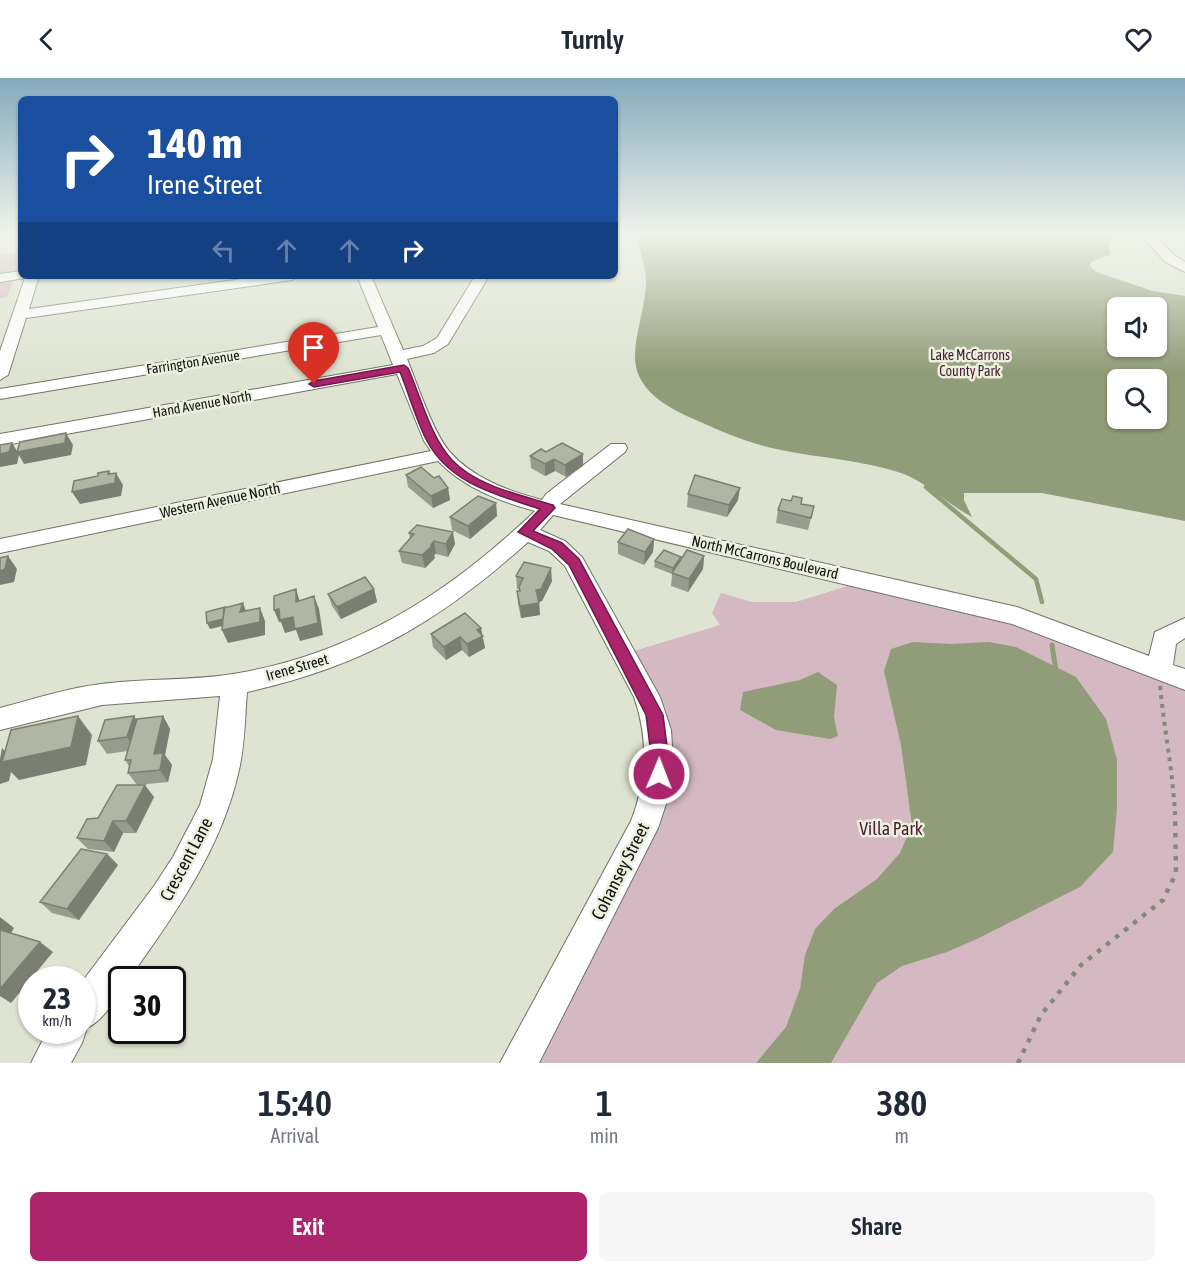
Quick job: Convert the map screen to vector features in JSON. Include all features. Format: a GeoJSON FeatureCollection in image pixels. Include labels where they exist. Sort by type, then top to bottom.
{"type":"FeatureCollection","features":[{"type":"Feature","properties":{"kind":"street"},"geometry":{"type":"LineString","coordinates":[[0,375],[31,280]]}},
{"type":"Feature","properties":{"kind":"street"},"geometry":{"type":"LineString","coordinates":[[21,314],[264,280]]}},
{"type":"Feature","properties":{"kind":"street","name":"North McCarrons Boulevard"},"geometry":{"type":"LineString","coordinates":[[365,280],[440,454],[448,464],[478,483],[511,497],[549,508],[1017,616],[1185,680]]}},
{"type":"Feature","properties":{"kind":"street"},"geometry":{"type":"LineString","coordinates":[[401,362],[443,341],[481,280]]}},
{"type":"Feature","properties":{"kind":"street","name":"Farrington Avenue"},"geometry":{"type":"LineString","coordinates":[[0,394],[387,330]]}},
{"type":"Feature","properties":{"kind":"street","name":"Hand Avenue North"},"geometry":{"type":"LineString","coordinates":[[0,440],[401,362]]}},
{"type":"Feature","properties":{"kind":"street","name":"Irene Street"},"geometry":{"type":"LineString","coordinates":[[0,719],[102,694],[234,684],[306,666],[384,636],[449,598],[525,532],[549,508],[553,498],[618,448]]}},
{"type":"Feature","properties":{"kind":"street","name":"Western Avenue North"},"geometry":{"type":"LineString","coordinates":[[0,546],[440,454]]}},
{"type":"Feature","properties":{"kind":"street","name":"Cohansey Street"},"geometry":{"type":"LineString","coordinates":[[519,1063],[643,828],[652,808],[661,762],[655,715],[574,562],[557,546],[525,532]]}},
{"type":"Feature","properties":{"kind":"street"},"geometry":{"type":"LineString","coordinates":[[1159,670],[1164,639],[1185,627]]}},
{"type":"Feature","properties":{"kind":"street","name":"Crescent Lane"},"geometry":{"type":"LineString","coordinates":[[96,994],[154,919],[196,847],[213,809],[225,771],[234,684]]}},
{"type":"Feature","properties":{"kind":"street"},"geometry":{"type":"LineString","coordinates":[[50,1063],[61,1044]]}},
{"type":"Feature","properties":{"kind":"path"},"geometry":{"type":"LineString","coordinates":[[1018,1063],[1041,1015],[1081,965],[1163,900],[1176,873],[1173,777],[1165,740],[1159,670]]}},
{"type":"Feature","properties":{"kind":"green space"},"geometry":{"type":"Polygon","coordinates":[[[0,280],[14,280],[7,297],[0,298],[0,280]]]}},
{"type":"Feature","properties":{"kind":"green space","name":"Villa Park"},"geometry":{"type":"Polygon","coordinates":[[[867,580],[976,605],[1185,680],[1185,1063],[519,1063],[661,762],[624,654],[720,625],[712,613],[721,593],[752,602],[796,602],[867,580]]]}},
{"type":"Feature","properties":{"kind":"shaded area","name":"Lake McCarrons County Park"},"geometry":{"type":"Polygon","coordinates":[[[646,280],[1120,280],[1153,291],[1185,296],[1185,521],[1042,493],[964,493],[964,500],[972,517],[927,486],[898,472],[781,450],[727,434],[663,403],[643,384],[636,366],[635,355],[646,280]]]}},
{"type":"Feature","properties":{"kind":"shaded area"},"geometry":{"type":"Polygon","coordinates":[[[913,642],[951,644],[989,642],[1016,647],[1076,677],[1106,719],[1117,760],[1117,808],[1113,852],[1080,887],[977,939],[947,952],[902,966],[877,983],[831,1063],[756,1063],[786,1027],[800,989],[805,955],[815,929],[834,909],[877,879],[900,853],[912,825],[901,745],[884,671],[891,649],[913,642]]]}},
{"type":"Feature","properties":{"kind":"shaded area"},"geometry":{"type":"Polygon","coordinates":[[[818,672],[837,685],[834,717],[838,736],[830,739],[776,730],[740,710],[743,692],[800,680],[818,672]]]}},
{"type":"Feature","properties":{"kind":"building"},"geometry":{"type":"Polygon","coordinates":[[[66,433],[65,443],[17,452],[20,442],[66,433]]]}},
{"type":"Feature","properties":{"kind":"building"},"geometry":{"type":"Polygon","coordinates":[[[12,443],[9,452],[0,454],[0,445],[12,443]]]}},
{"type":"Feature","properties":{"kind":"building"},"geometry":{"type":"Polygon","coordinates":[[[562,443],[583,454],[565,465],[554,459],[545,464],[530,456],[541,449],[546,452],[562,443]]]}},
{"type":"Feature","properties":{"kind":"building"},"geometry":{"type":"Polygon","coordinates":[[[421,467],[434,478],[439,476],[448,488],[431,496],[406,475],[421,467]]]}},
{"type":"Feature","properties":{"kind":"building"},"geometry":{"type":"Polygon","coordinates":[[[109,471],[108,474],[116,473],[115,483],[72,492],[74,481],[109,471]]]}},
{"type":"Feature","properties":{"kind":"building"},"geometry":{"type":"Polygon","coordinates":[[[695,475],[740,488],[729,505],[688,494],[695,475]]]}},
{"type":"Feature","properties":{"kind":"building"},"geometry":{"type":"Polygon","coordinates":[[[478,496],[496,503],[468,526],[450,517],[478,496]]]}},
{"type":"Feature","properties":{"kind":"building"},"geometry":{"type":"Polygon","coordinates":[[[793,496],[802,498],[801,504],[814,506],[811,518],[778,510],[782,499],[791,501],[793,496]]]}},
{"type":"Feature","properties":{"kind":"building"},"geometry":{"type":"Polygon","coordinates":[[[417,525],[453,532],[446,544],[434,541],[431,545],[433,545],[422,555],[399,551],[414,534],[409,533],[417,525]]]}},
{"type":"Feature","properties":{"kind":"building"},"geometry":{"type":"Polygon","coordinates":[[[628,529],[654,539],[645,552],[618,542],[628,529]]]}},
{"type":"Feature","properties":{"kind":"building"},"geometry":{"type":"Polygon","coordinates":[[[664,550],[681,557],[673,568],[655,561],[664,550]]]}},
{"type":"Feature","properties":{"kind":"building"},"geometry":{"type":"Polygon","coordinates":[[[687,550],[704,556],[689,579],[672,573],[687,550]]]}},
{"type":"Feature","properties":{"kind":"building"},"geometry":{"type":"Polygon","coordinates":[[[8,556],[5,569],[0,571],[0,558],[8,556]]]}},
{"type":"Feature","properties":{"kind":"building"},"geometry":{"type":"Polygon","coordinates":[[[524,562],[551,568],[541,589],[536,590],[539,603],[520,606],[517,591],[520,591],[519,587],[523,578],[516,576],[524,562]]]}},
{"type":"Feature","properties":{"kind":"building"},"geometry":{"type":"Polygon","coordinates":[[[365,577],[374,589],[337,607],[328,594],[365,577]]]}},
{"type":"Feature","properties":{"kind":"building"},"geometry":{"type":"Polygon","coordinates":[[[296,589],[296,602],[314,596],[318,623],[295,629],[293,617],[280,620],[279,609],[274,610],[274,596],[296,589]]]}},
{"type":"Feature","properties":{"kind":"building"},"geometry":{"type":"Polygon","coordinates":[[[243,603],[240,612],[260,608],[260,622],[222,630],[224,608],[243,603]]]}},
{"type":"Feature","properties":{"kind":"building"},"geometry":{"type":"Polygon","coordinates":[[[225,607],[223,619],[207,623],[206,612],[225,607]]]}},
{"type":"Feature","properties":{"kind":"building"},"geometry":{"type":"Polygon","coordinates":[[[465,613],[481,628],[477,630],[483,636],[467,644],[460,637],[444,647],[431,634],[465,613]]]}},
{"type":"Feature","properties":{"kind":"building"},"geometry":{"type":"Polygon","coordinates":[[[78,716],[71,747],[2,762],[11,730],[78,716]]]}},
{"type":"Feature","properties":{"kind":"building"},"geometry":{"type":"Polygon","coordinates":[[[134,716],[127,737],[98,741],[105,720],[134,716]]]}},
{"type":"Feature","properties":{"kind":"building"},"geometry":{"type":"Polygon","coordinates":[[[163,716],[154,754],[163,753],[160,770],[128,773],[131,760],[125,760],[137,719],[163,716]]]}},
{"type":"Feature","properties":{"kind":"building"},"geometry":{"type":"Polygon","coordinates":[[[117,785],[145,785],[126,821],[113,821],[104,841],[77,838],[87,819],[98,818],[117,785]]]}},
{"type":"Feature","properties":{"kind":"building"},"geometry":{"type":"Polygon","coordinates":[[[81,849],[107,854],[67,909],[40,902],[81,849]]]}},
{"type":"Feature","properties":{"kind":"building"},"geometry":{"type":"Polygon","coordinates":[[[1,930],[40,942],[0,989],[1,930]]]}},
{"type":"Feature","properties":{"kind":"waterway"},"geometry":{"type":"LineString","coordinates":[[926,487],[1036,579],[1042,602]]}},
{"type":"Feature","properties":{"kind":"waterway"},"geometry":{"type":"LineString","coordinates":[[1052,645],[1056,671]]}},
{"type":"Feature","properties":{"kind":"route"},"geometry":{"type":"LineString","coordinates":[[314,384],[404,368],[433,441],[448,464],[495,491],[549,508],[525,532],[557,546],[574,562],[655,715],[661,762],[659,774]]}}]}
